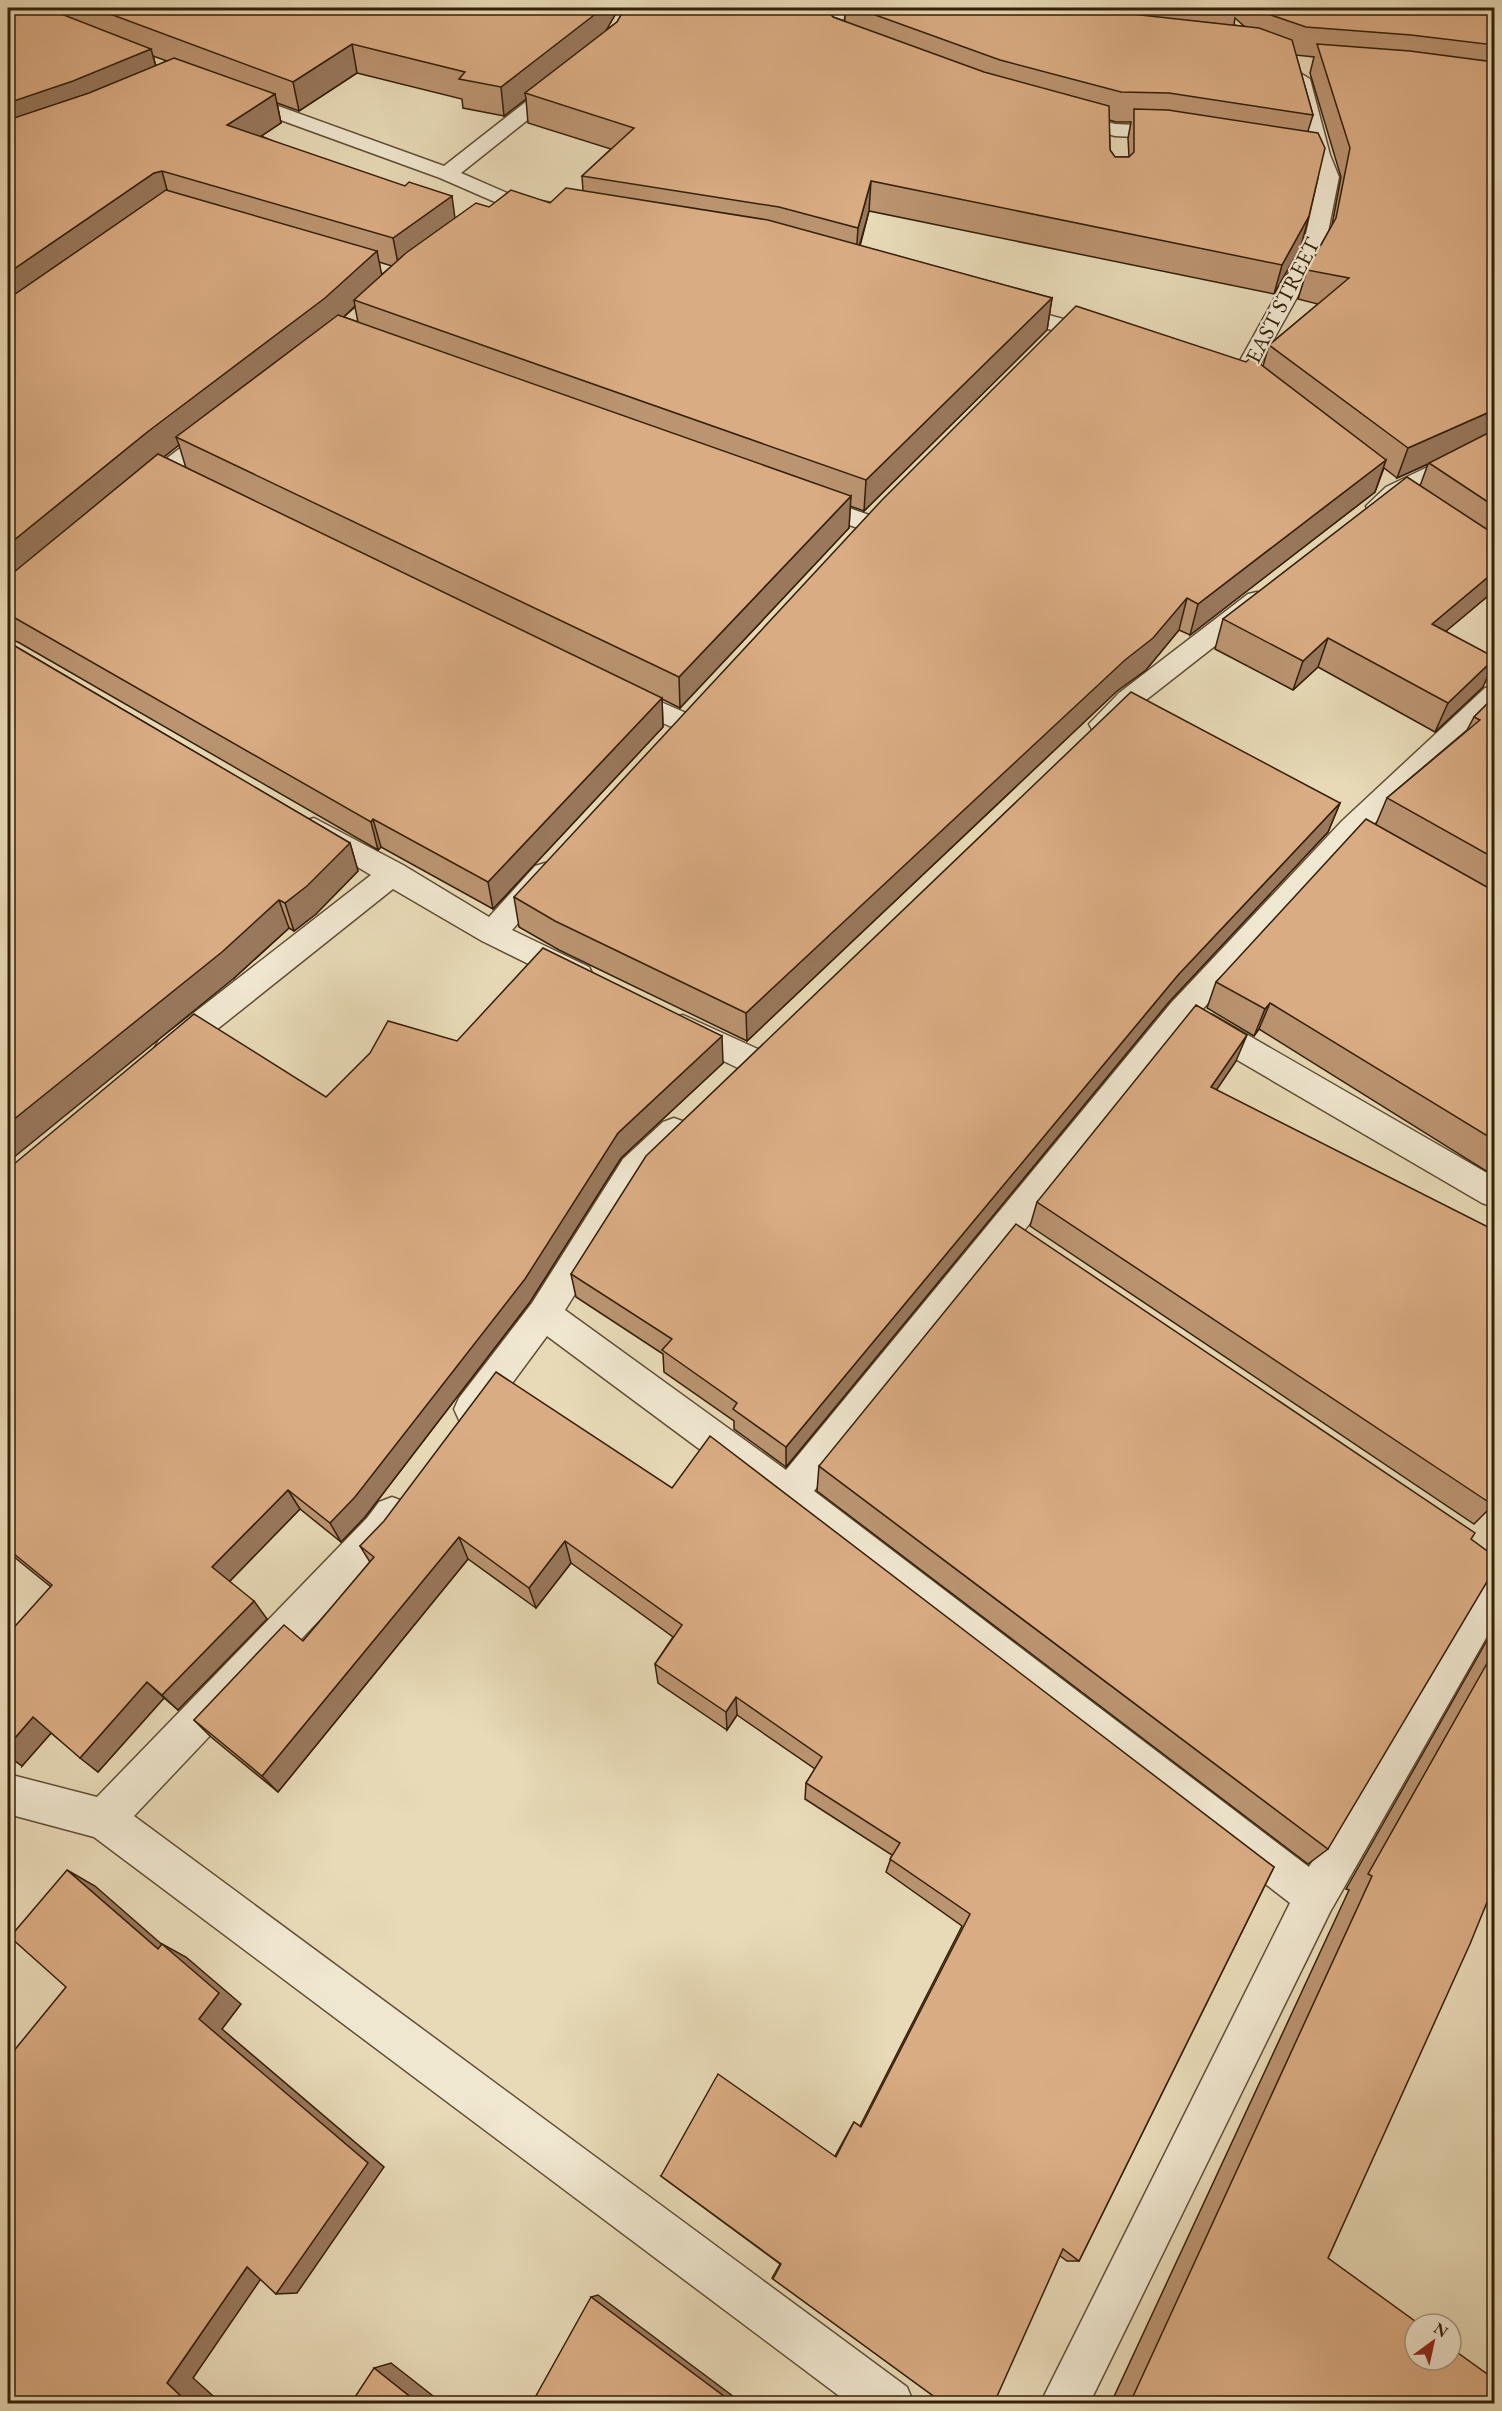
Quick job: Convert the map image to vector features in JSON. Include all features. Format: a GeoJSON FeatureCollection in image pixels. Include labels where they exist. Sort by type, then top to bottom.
{"type":"FeatureCollection","features":[{"type":"Feature","properties":{"kind":"street"},"geometry":{"type":"LineString","coordinates":[[841,8],[835,16],[832,32],[840,40],[876,53]]}},
{"type":"Feature","properties":{"kind":"street","name":"EAST STREET"},"geometry":{"type":"LineString","coordinates":[[1279,403],[1243,375],[1314,247],[1329,177],[1309,153],[1297,64]]}},
{"type":"Feature","properties":{"kind":"street"},"geometry":{"type":"LineString","coordinates":[[447,174],[579,70]]}},
{"type":"Feature","properties":{"kind":"street"},"geometry":{"type":"LineString","coordinates":[[215,90],[447,174],[509,201],[566,211]]}},
{"type":"Feature","properties":{"kind":"street"},"geometry":{"type":"LineString","coordinates":[[1044,111],[1114,130],[1163,131],[1194,135]]}},
{"type":"Feature","properties":{"kind":"street"},"geometry":{"type":"LineString","coordinates":[[1114,130],[1118,151]]}},
{"type":"Feature","properties":{"kind":"street"},"geometry":{"type":"LineString","coordinates":[[490,215],[509,201]]}},
{"type":"Feature","properties":{"kind":"street"},"geometry":{"type":"LineString","coordinates":[[987,304],[1058,335],[1122,342]]}},
{"type":"Feature","properties":{"kind":"street"},"geometry":{"type":"LineString","coordinates":[[1221,369],[1243,375]]}},
{"type":"Feature","properties":{"kind":"street"},"geometry":{"type":"LineString","coordinates":[[122,506],[176,475],[239,413]]}},
{"type":"Feature","properties":{"kind":"street"},"geometry":{"type":"LineString","coordinates":[[1358,521],[1396,492],[1494,442]]}},
{"type":"Feature","properties":{"kind":"street"},"geometry":{"type":"LineString","coordinates":[[790,496],[869,524]]}},
{"type":"Feature","properties":{"kind":"street"},"geometry":{"type":"LineString","coordinates":[[1084,741],[1138,706],[1276,585]]}},
{"type":"Feature","properties":{"kind":"street"},"geometry":{"type":"LineString","coordinates":[[599,682],[683,723]]}},
{"type":"Feature","properties":{"kind":"street"},"geometry":{"type":"LineString","coordinates":[[789,1494],[1182,1012],[1352,828],[1494,695]]}},
{"type":"Feature","properties":{"kind":"street"},"geometry":{"type":"LineString","coordinates":[[291,815],[492,933],[599,985]]}},
{"type":"Feature","properties":{"kind":"street"},"geometry":{"type":"LineString","coordinates":[[492,933],[564,854]]}},
{"type":"Feature","properties":{"kind":"street"},"geometry":{"type":"LineString","coordinates":[[152,1064],[393,873]]}},
{"type":"Feature","properties":{"kind":"street"},"geometry":{"type":"LineString","coordinates":[[1182,1012],[1494,1192]]}},
{"type":"Feature","properties":{"kind":"street"},"geometry":{"type":"LineString","coordinates":[[663,1017],[749,1059]]}},
{"type":"Feature","properties":{"kind":"street"},"geometry":{"type":"LineString","coordinates":[[724,1083],[774,1035]]}},
{"type":"Feature","properties":{"kind":"street"},"geometry":{"type":"LineString","coordinates":[[451,1436],[544,1314],[635,1169],[692,1114]]}},
{"type":"Feature","properties":{"kind":"street"},"geometry":{"type":"LineString","coordinates":[[1003,1229],[1033,1249]]}},
{"type":"Feature","properties":{"kind":"street"},"geometry":{"type":"LineString","coordinates":[[544,1314],[789,1494],[1315,1897]]}},
{"type":"Feature","properties":{"kind":"street"},"geometry":{"type":"LineString","coordinates":[[104,1819],[380,1530],[409,1492]]}},
{"type":"Feature","properties":{"kind":"street"},"geometry":{"type":"LineString","coordinates":[[1065,2403],[1315,1897],[1491,1568]]}},
{"type":"Feature","properties":{"kind":"street"},"geometry":{"type":"LineString","coordinates":[[8,1794],[104,1819],[890,2403]]}},
{"type":"Feature","properties":{"kind":"building"},"geometry":{"type":"Polygon","coordinates":[[[8,8],[46,8],[151,49],[73,81],[8,103],[8,8]]]}},
{"type":"Feature","properties":{"kind":"building"},"geometry":{"type":"Polygon","coordinates":[[[94,8],[601,8],[501,87],[459,79],[465,72],[352,44],[293,82],[94,8]]]}},
{"type":"Feature","properties":{"kind":"building"},"geometry":{"type":"Polygon","coordinates":[[[625,8],[826,8],[833,17],[984,72],[1109,106],[1110,150],[1115,157],[1129,157],[1134,152],[1134,109],[1168,110],[1318,133],[1325,148],[1309,216],[1282,265],[871,181],[858,228],[779,207],[582,176],[634,128],[525,93],[617,22],[625,8]]]}},
{"type":"Feature","properties":{"kind":"building"},"geometry":{"type":"Polygon","coordinates":[[[856,8],[995,8],[1024,12],[1077,8],[1259,28],[1292,40],[1313,115],[1169,93],[1121,92],[1000,60],[856,8]]]}},
{"type":"Feature","properties":{"kind":"building"},"geometry":{"type":"Polygon","coordinates":[[[1262,8],[1494,8],[1494,45],[1411,35],[1306,27],[1271,15],[1262,8]]]}},
{"type":"Feature","properties":{"kind":"building"},"geometry":{"type":"Polygon","coordinates":[[[1317,44],[1410,51],[1494,62],[1494,410],[1408,448],[1269,345],[1349,278],[1307,270],[1336,218],[1350,148],[1317,44]]]}},
{"type":"Feature","properties":{"kind":"building"},"geometry":{"type":"Polygon","coordinates":[[[174,58],[275,94],[227,125],[405,186],[409,182],[452,196],[393,238],[162,171],[154,173],[8,273],[8,120],[89,93],[174,58]]]}},
{"type":"Feature","properties":{"kind":"building"},"geometry":{"type":"Polygon","coordinates":[[[566,188],[768,220],[1052,298],[866,480],[354,300],[406,253],[476,203],[489,207],[511,190],[550,203],[566,188]]]}},
{"type":"Feature","properties":{"kind":"building"},"geometry":{"type":"Polygon","coordinates":[[[166,190],[377,251],[325,298],[146,433],[8,545],[8,299],[166,190]]]}},
{"type":"Feature","properties":{"kind":"building"},"geometry":{"type":"Polygon","coordinates":[[[1076,306],[1246,362],[1251,357],[1386,460],[1198,604],[1187,598],[1153,638],[1125,660],[746,1013],[555,921],[514,897],[882,500],[1076,306]]]}},
{"type":"Feature","properties":{"kind":"building"},"geometry":{"type":"Polygon","coordinates":[[[338,315],[851,496],[679,677],[176,437],[338,315]]]}},
{"type":"Feature","properties":{"kind":"building"},"geometry":{"type":"Polygon","coordinates":[[[1494,430],[1494,506],[1429,463],[1494,430]]]}},
{"type":"Feature","properties":{"kind":"building"},"geometry":{"type":"Polygon","coordinates":[[[158,454],[662,698],[488,882],[373,819],[371,822],[8,614],[8,577],[158,454]]]}},
{"type":"Feature","properties":{"kind":"building"},"geometry":{"type":"Polygon","coordinates":[[[1407,477],[1494,534],[1494,572],[1432,624],[1494,657],[1448,703],[1328,638],[1303,661],[1223,619],[1407,477]]]}},
{"type":"Feature","properties":{"kind":"building"},"geometry":{"type":"Polygon","coordinates":[[[8,642],[350,843],[307,886],[285,903],[279,900],[222,952],[8,1124],[8,642]]]}},
{"type":"Feature","properties":{"kind":"building"},"geometry":{"type":"Polygon","coordinates":[[[1131,692],[1340,803],[1178,975],[786,1447],[733,1409],[737,1403],[662,1350],[672,1339],[571,1274],[646,1156],[1131,692]]]}},
{"type":"Feature","properties":{"kind":"building"},"geometry":{"type":"Polygon","coordinates":[[[1494,697],[1494,858],[1387,798],[1480,720],[1474,717],[1494,697]]]}},
{"type":"Feature","properties":{"kind":"building"},"geometry":{"type":"Polygon","coordinates":[[[1366,819],[1494,891],[1494,1140],[1270,1003],[1265,1009],[1216,982],[1366,819]]]}},
{"type":"Feature","properties":{"kind":"building"},"geometry":{"type":"Polygon","coordinates":[[[543,948],[722,1036],[618,1133],[525,1279],[355,1497],[330,1523],[288,1490],[212,1567],[254,1601],[162,1695],[147,1682],[80,1758],[33,1717],[8,1746],[8,1634],[52,1585],[8,1549],[8,1169],[194,1014],[326,1097],[370,1053],[388,1021],[457,1041],[543,948]]]}},
{"type":"Feature","properties":{"kind":"building"},"geometry":{"type":"Polygon","coordinates":[[[1196,1005],[1247,1035],[1211,1087],[1494,1230],[1493,1505],[1037,1202],[1196,1005]]]}},
{"type":"Feature","properties":{"kind":"building"},"geometry":{"type":"Polygon","coordinates":[[[1016,1224],[1475,1533],[1471,1539],[1494,1556],[1494,1570],[1328,1849],[819,1466],[1016,1224]]]}},
{"type":"Feature","properties":{"kind":"building"},"geometry":{"type":"Polygon","coordinates":[[[496,1372],[672,1488],[710,1436],[1274,1867],[1079,2261],[1063,2249],[994,2403],[943,2403],[773,2279],[781,2264],[661,2176],[718,2074],[836,2157],[854,2122],[861,2127],[970,1914],[890,1859],[900,1843],[806,1783],[822,1757],[736,1697],[726,1712],[655,1664],[682,1625],[565,1541],[529,1588],[459,1537],[262,1776],[194,1720],[284,1625],[303,1641],[374,1557],[360,1546],[384,1521],[496,1372]]]}},
{"type":"Feature","properties":{"kind":"building"},"geometry":{"type":"Polygon","coordinates":[[[1494,1651],[1494,1885],[1470,1944],[1328,2258],[1403,2312],[1403,2372],[1463,2372],[1463,2357],[1494,2379],[1494,2403],[1130,2403],[1372,1876],[1368,1874],[1494,1651]]]}},
{"type":"Feature","properties":{"kind":"building"},"geometry":{"type":"Polygon","coordinates":[[[67,1870],[158,1949],[162,1944],[219,1993],[199,2019],[368,2163],[276,2294],[247,2267],[167,2383],[188,2403],[8,2403],[8,2058],[66,1987],[10,1937],[67,1870]]]}},
{"type":"Feature","properties":{"kind":"building"},"geometry":{"type":"Polygon","coordinates":[[[591,2297],[733,2403],[532,2403],[591,2297]]]}},
{"type":"Feature","properties":{"kind":"building"},"geometry":{"type":"Polygon","coordinates":[[[374,2368],[418,2403],[351,2403],[374,2368]]]}}]}
